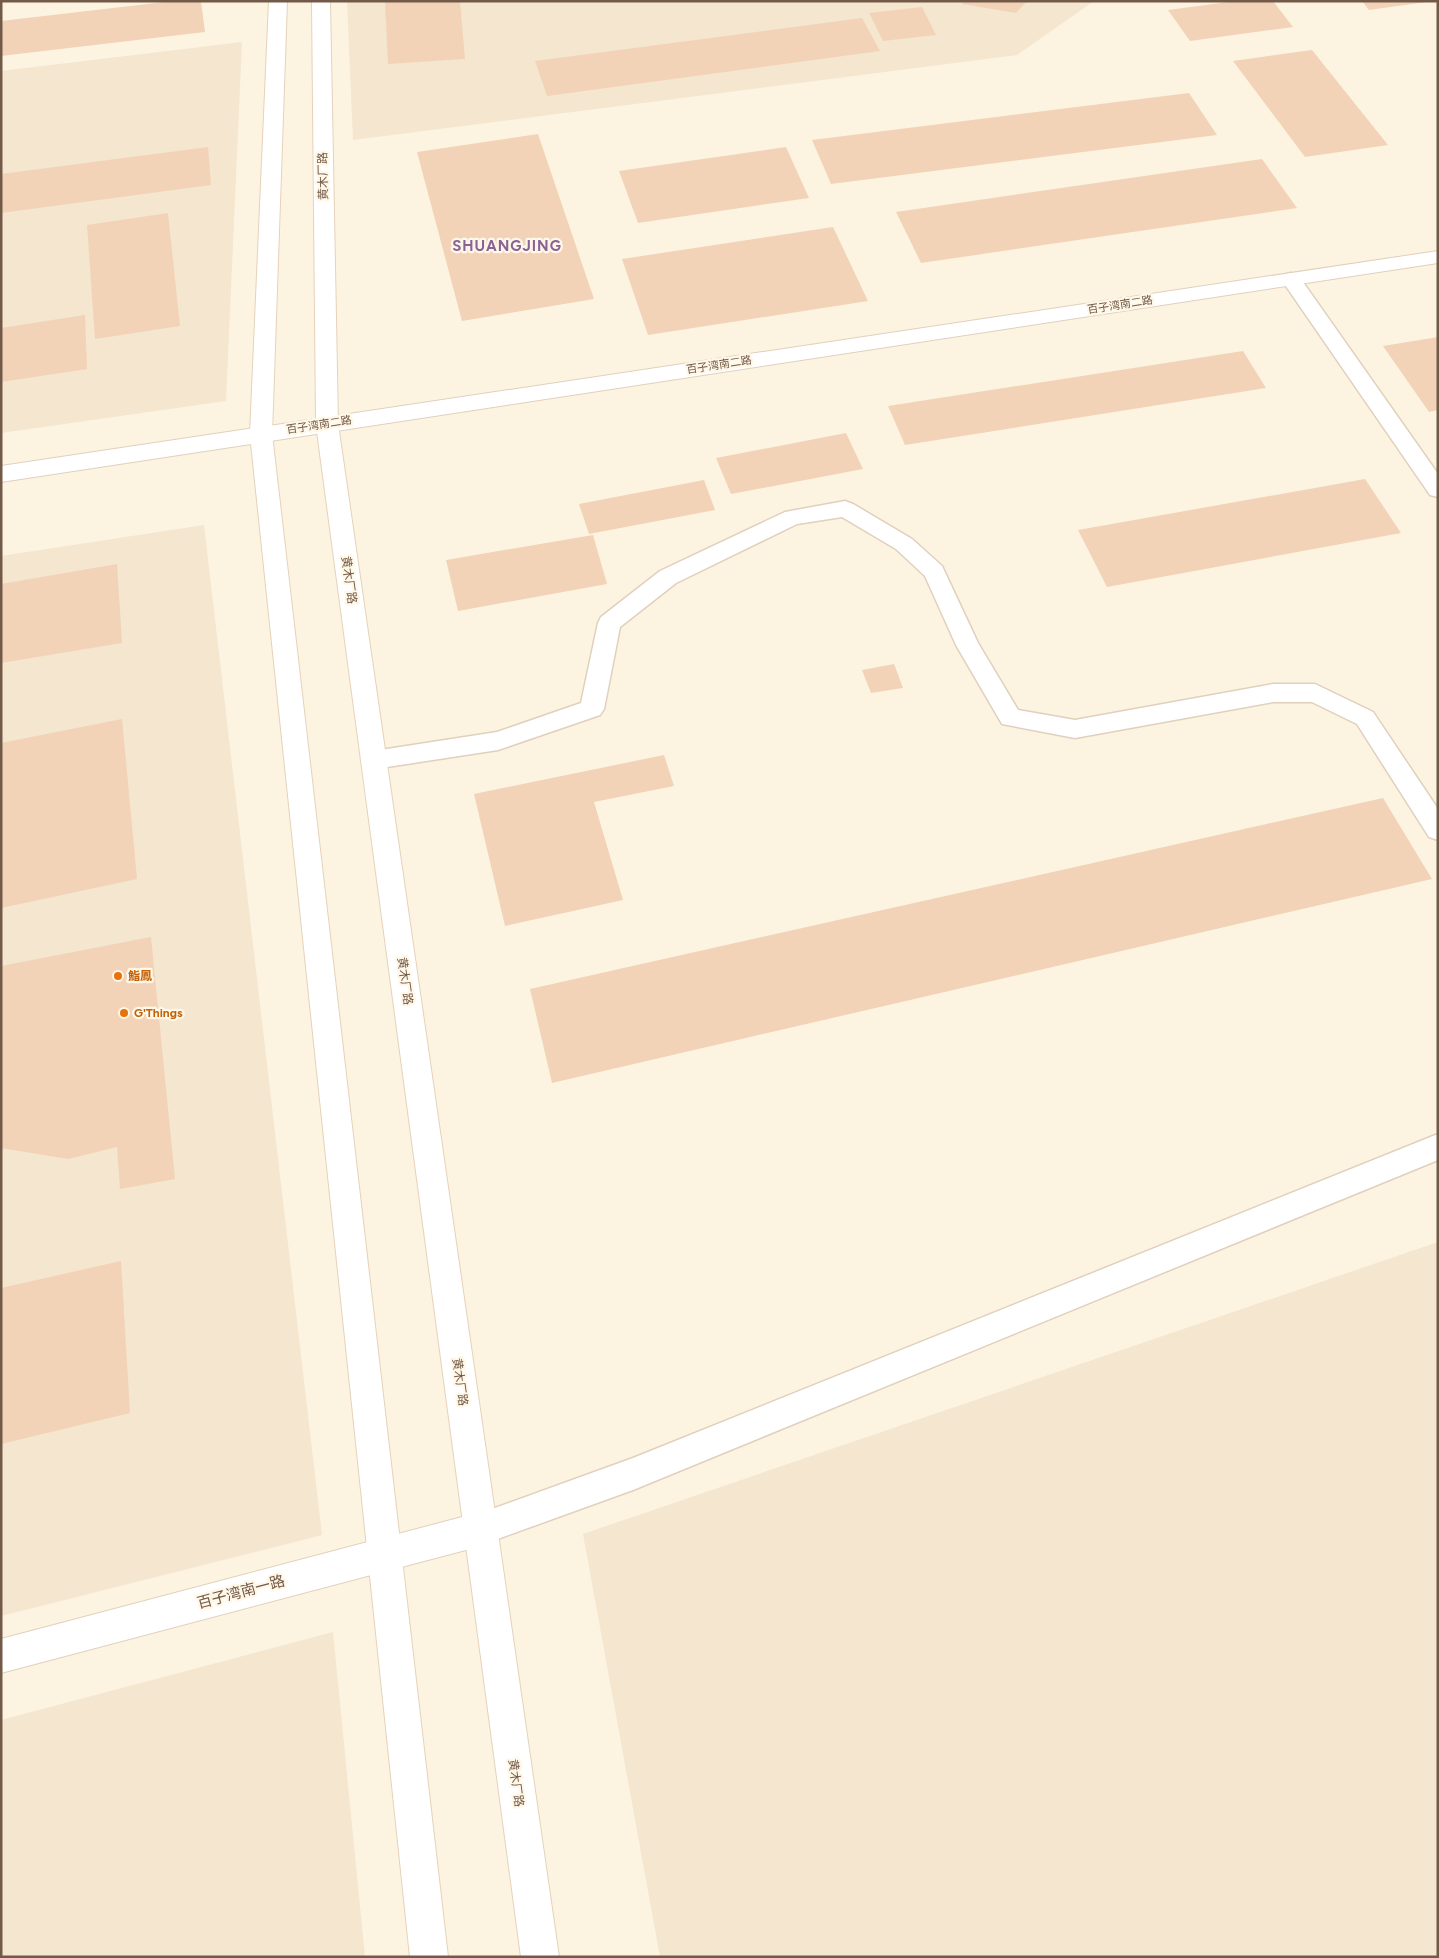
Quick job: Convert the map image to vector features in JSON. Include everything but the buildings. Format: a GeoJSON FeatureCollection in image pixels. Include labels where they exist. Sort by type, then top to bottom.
{"type":"FeatureCollection","features":[{"type":"Feature","properties":{"kind":"main road"},"geometry":{"type":"LineString","coordinates":[[278,1],[261,434],[429,1957]]}},
{"type":"Feature","properties":{"kind":"main road","name":"黄木厂路"},"geometry":{"type":"LineString","coordinates":[[321,1],[328,424],[540,1957]]}},
{"type":"Feature","properties":{"kind":"main road","name":"百子湾南二路"},"geometry":{"type":"LineString","coordinates":[[1,474],[1438,257]]}},
{"type":"Feature","properties":{"kind":"main road","name":"百子湾南一路"},"geometry":{"type":"LineString","coordinates":[[1,1656],[481,1529]]}},
{"type":"Feature","properties":{"kind":"lane"},"geometry":{"type":"LineString","coordinates":[[1291,279],[1438,490]]}},
{"type":"Feature","properties":{"kind":"lane"},"geometry":{"type":"LineString","coordinates":[[374,760],[498,741],[592,709],[609,623],[668,577],[793,517],[845,509],[904,544],[934,572],[967,645],[1010,718],[1075,729],[1273,693],[1315,693],[1365,718],[1438,830]]}},
{"type":"Feature","properties":{"kind":"lane"},"geometry":{"type":"LineString","coordinates":[[481,1529],[633,1474],[1438,1147]]}},
{"type":"Feature","properties":{"kind":"shaded area"},"geometry":{"type":"Polygon","coordinates":[[[347,1],[1094,1],[1017,55],[353,140],[347,1]]]}},
{"type":"Feature","properties":{"kind":"shaded area"},"geometry":{"type":"Polygon","coordinates":[[[242,42],[226,401],[1,433],[1,71],[242,42]]]}},
{"type":"Feature","properties":{"kind":"shaded area"},"geometry":{"type":"Polygon","coordinates":[[[204,525],[322,1535],[1,1616],[1,556],[204,525]]]}},
{"type":"Feature","properties":{"kind":"shaded area"},"geometry":{"type":"Polygon","coordinates":[[[1438,1242],[1438,1957],[660,1957],[583,1534],[1438,1242]]]}},
{"type":"Feature","properties":{"kind":"shaded area"},"geometry":{"type":"Polygon","coordinates":[[[333,1632],[365,1957],[1,1957],[1,1720],[333,1632]]]}},
{"type":"Feature","properties":{"kind":"place","name":"鮨鳳"},"geometry":{"type":"Point","coordinates":[118,976]}},
{"type":"Feature","properties":{"kind":"place","name":"G'Things"},"geometry":{"type":"Point","coordinates":[124,1013]}},
{"type":"Feature","properties":{"kind":"district","name":"SHUANGJING"},"geometry":{"type":"Point","coordinates":[507,246]}}]}
